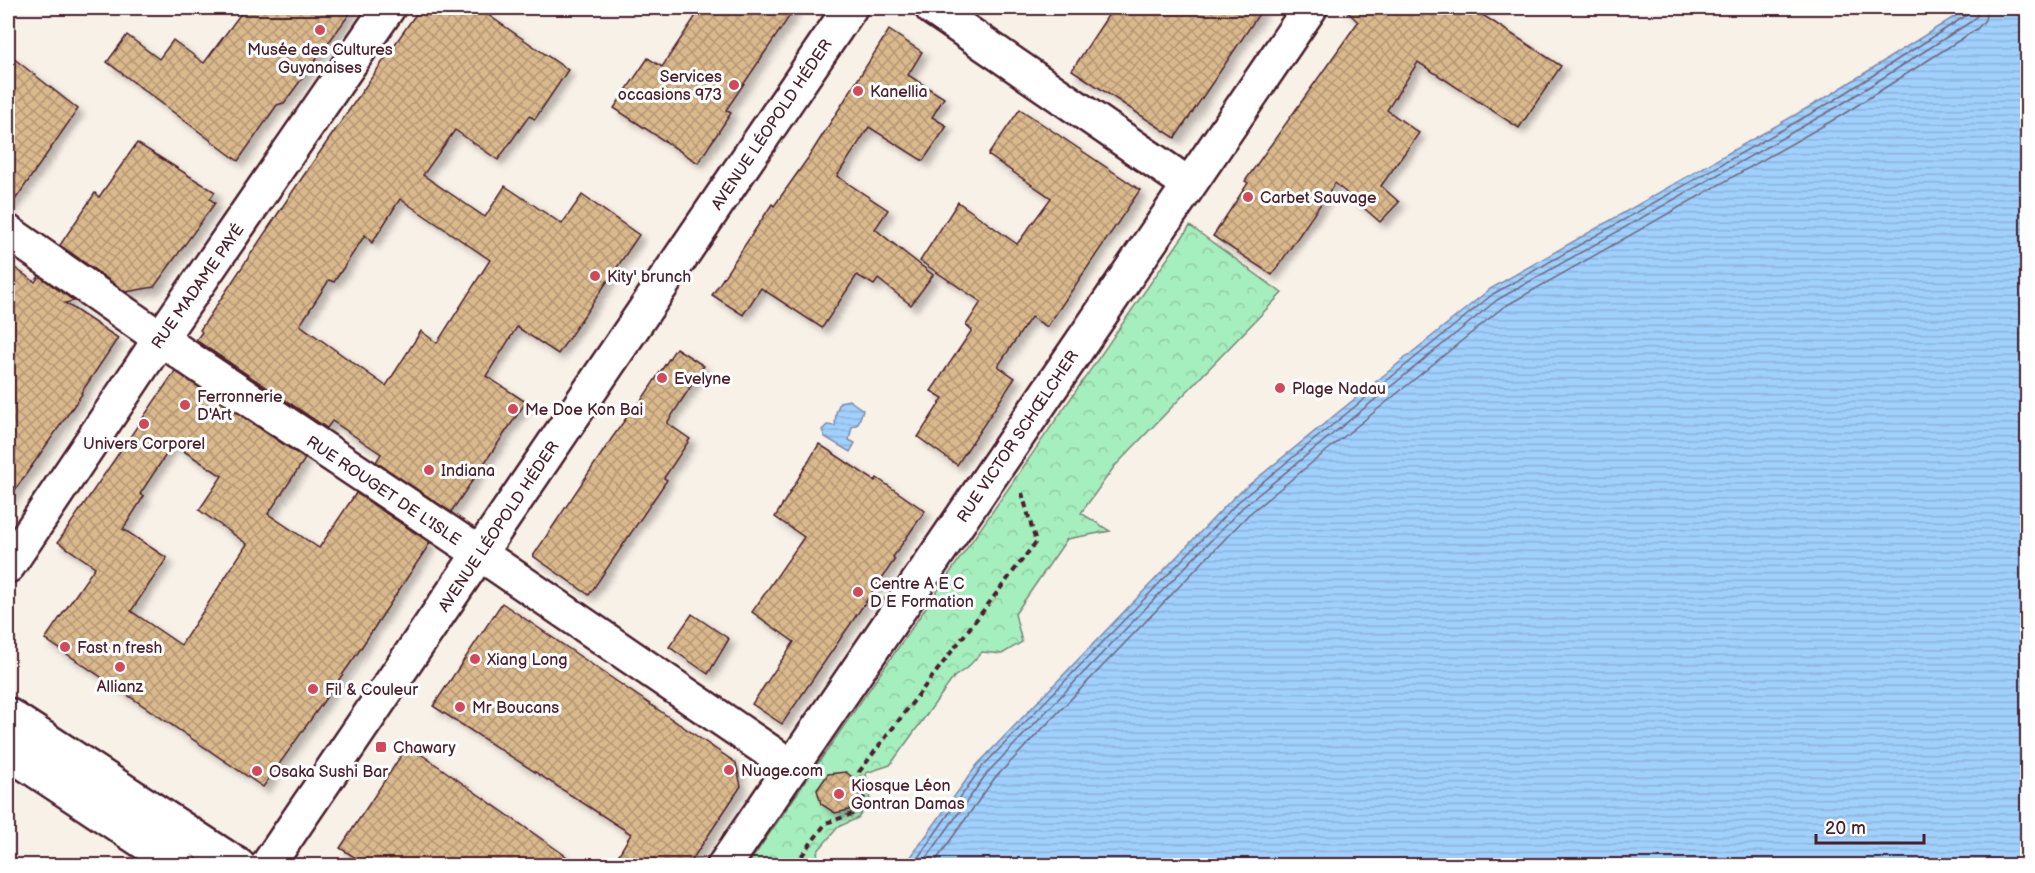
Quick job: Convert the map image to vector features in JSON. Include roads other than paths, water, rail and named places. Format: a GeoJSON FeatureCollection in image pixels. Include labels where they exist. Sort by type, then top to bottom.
{"type":"FeatureCollection","features":[{"type":"Feature","properties":{"kind":"street","name":"RUE MADAME PAYÉ"},"geometry":{"type":"LineString","coordinates":[[8,566],[160,339],[388,8]]}},
{"type":"Feature","properties":{"kind":"street","name":"AVENUE LÉOPOLD HÉDER"},"geometry":{"type":"LineString","coordinates":[[267,866],[850,8]]}},
{"type":"Feature","properties":{"kind":"street"},"geometry":{"type":"LineString","coordinates":[[932,8],[1188,184]]}},
{"type":"Feature","properties":{"kind":"street","name":"RUE VICTOR SCHŒLCHER"},"geometry":{"type":"LineString","coordinates":[[724,866],[1310,8]]}},
{"type":"Feature","properties":{"kind":"street","name":"RUE ROUGET DE L'ISLE"},"geometry":{"type":"LineString","coordinates":[[8,232],[160,339],[792,767]]}},
{"type":"Feature","properties":{"kind":"street"},"geometry":{"type":"LineString","coordinates":[[8,715],[239,866]]}},
{"type":"Feature","properties":{"kind":"street"},"geometry":{"type":"LineString","coordinates":[[8,752],[180,866]]}},
{"type":"Feature","properties":{"kind":"water"},"geometry":{"type":"Polygon","coordinates":[[[1968,8],[2027,8],[2027,865],[905,865],[977,765],[1234,497],[1490,289],[1830,95],[1968,8]]]}},
{"type":"Feature","properties":{"kind":"water"},"geometry":{"type":"Polygon","coordinates":[[[849,400],[863,410],[858,424],[852,427],[849,440],[855,443],[850,452],[825,437],[822,430],[827,425],[835,426],[840,402],[849,400]]]}},
{"type":"Feature","properties":{"kind":"place","name":"Musée des Cultures Guyanaises"},"geometry":{"type":"Point","coordinates":[320,30]}},
{"type":"Feature","properties":{"kind":"place","name":"Services occasions 973"},"geometry":{"type":"Point","coordinates":[734,85]}},
{"type":"Feature","properties":{"kind":"place","name":"Kanellia"},"geometry":{"type":"Point","coordinates":[858,91]}},
{"type":"Feature","properties":{"kind":"place","name":"Carbet Sauvage"},"geometry":{"type":"Point","coordinates":[1248,197]}},
{"type":"Feature","properties":{"kind":"place","name":"Kity' brunch"},"geometry":{"type":"Point","coordinates":[595,276]}},
{"type":"Feature","properties":{"kind":"place","name":"Evelyne"},"geometry":{"type":"Point","coordinates":[662,378]}},
{"type":"Feature","properties":{"kind":"place","name":"Plage Nadau"},"geometry":{"type":"Point","coordinates":[1280,388]}},
{"type":"Feature","properties":{"kind":"place","name":"Ferronnerie D'Art"},"geometry":{"type":"Point","coordinates":[185,405]}},
{"type":"Feature","properties":{"kind":"place","name":"Me Doe Kon Bai"},"geometry":{"type":"Point","coordinates":[513,409]}},
{"type":"Feature","properties":{"kind":"place","name":"Univers Corporel"},"geometry":{"type":"Point","coordinates":[144,424]}},
{"type":"Feature","properties":{"kind":"place","name":"Indiana"},"geometry":{"type":"Point","coordinates":[429,470]}},
{"type":"Feature","properties":{"kind":"place","name":"Centre A E C D E Formation"},"geometry":{"type":"Point","coordinates":[858,592]}},
{"type":"Feature","properties":{"kind":"place","name":"Fast n fresh"},"geometry":{"type":"Point","coordinates":[65,647]}},
{"type":"Feature","properties":{"kind":"place","name":"Xiang Long"},"geometry":{"type":"Point","coordinates":[475,659]}},
{"type":"Feature","properties":{"kind":"place","name":"Allianz"},"geometry":{"type":"Point","coordinates":[120,667]}},
{"type":"Feature","properties":{"kind":"place","name":"Fil & Couleur"},"geometry":{"type":"Point","coordinates":[313,689]}},
{"type":"Feature","properties":{"kind":"place","name":"Mr Boucans"},"geometry":{"type":"Point","coordinates":[460,707]}},
{"type":"Feature","properties":{"kind":"place","name":"Chawary"},"geometry":{"type":"Point","coordinates":[381,747]}},
{"type":"Feature","properties":{"kind":"place","name":"Nuage.com"},"geometry":{"type":"Point","coordinates":[729,770]}},
{"type":"Feature","properties":{"kind":"place","name":"Osaka Sushi Bar"},"geometry":{"type":"Point","coordinates":[257,771]}},
{"type":"Feature","properties":{"kind":"place","name":"Kiosque Léon Gontran Damas"},"geometry":{"type":"Point","coordinates":[839,794]}}]}
